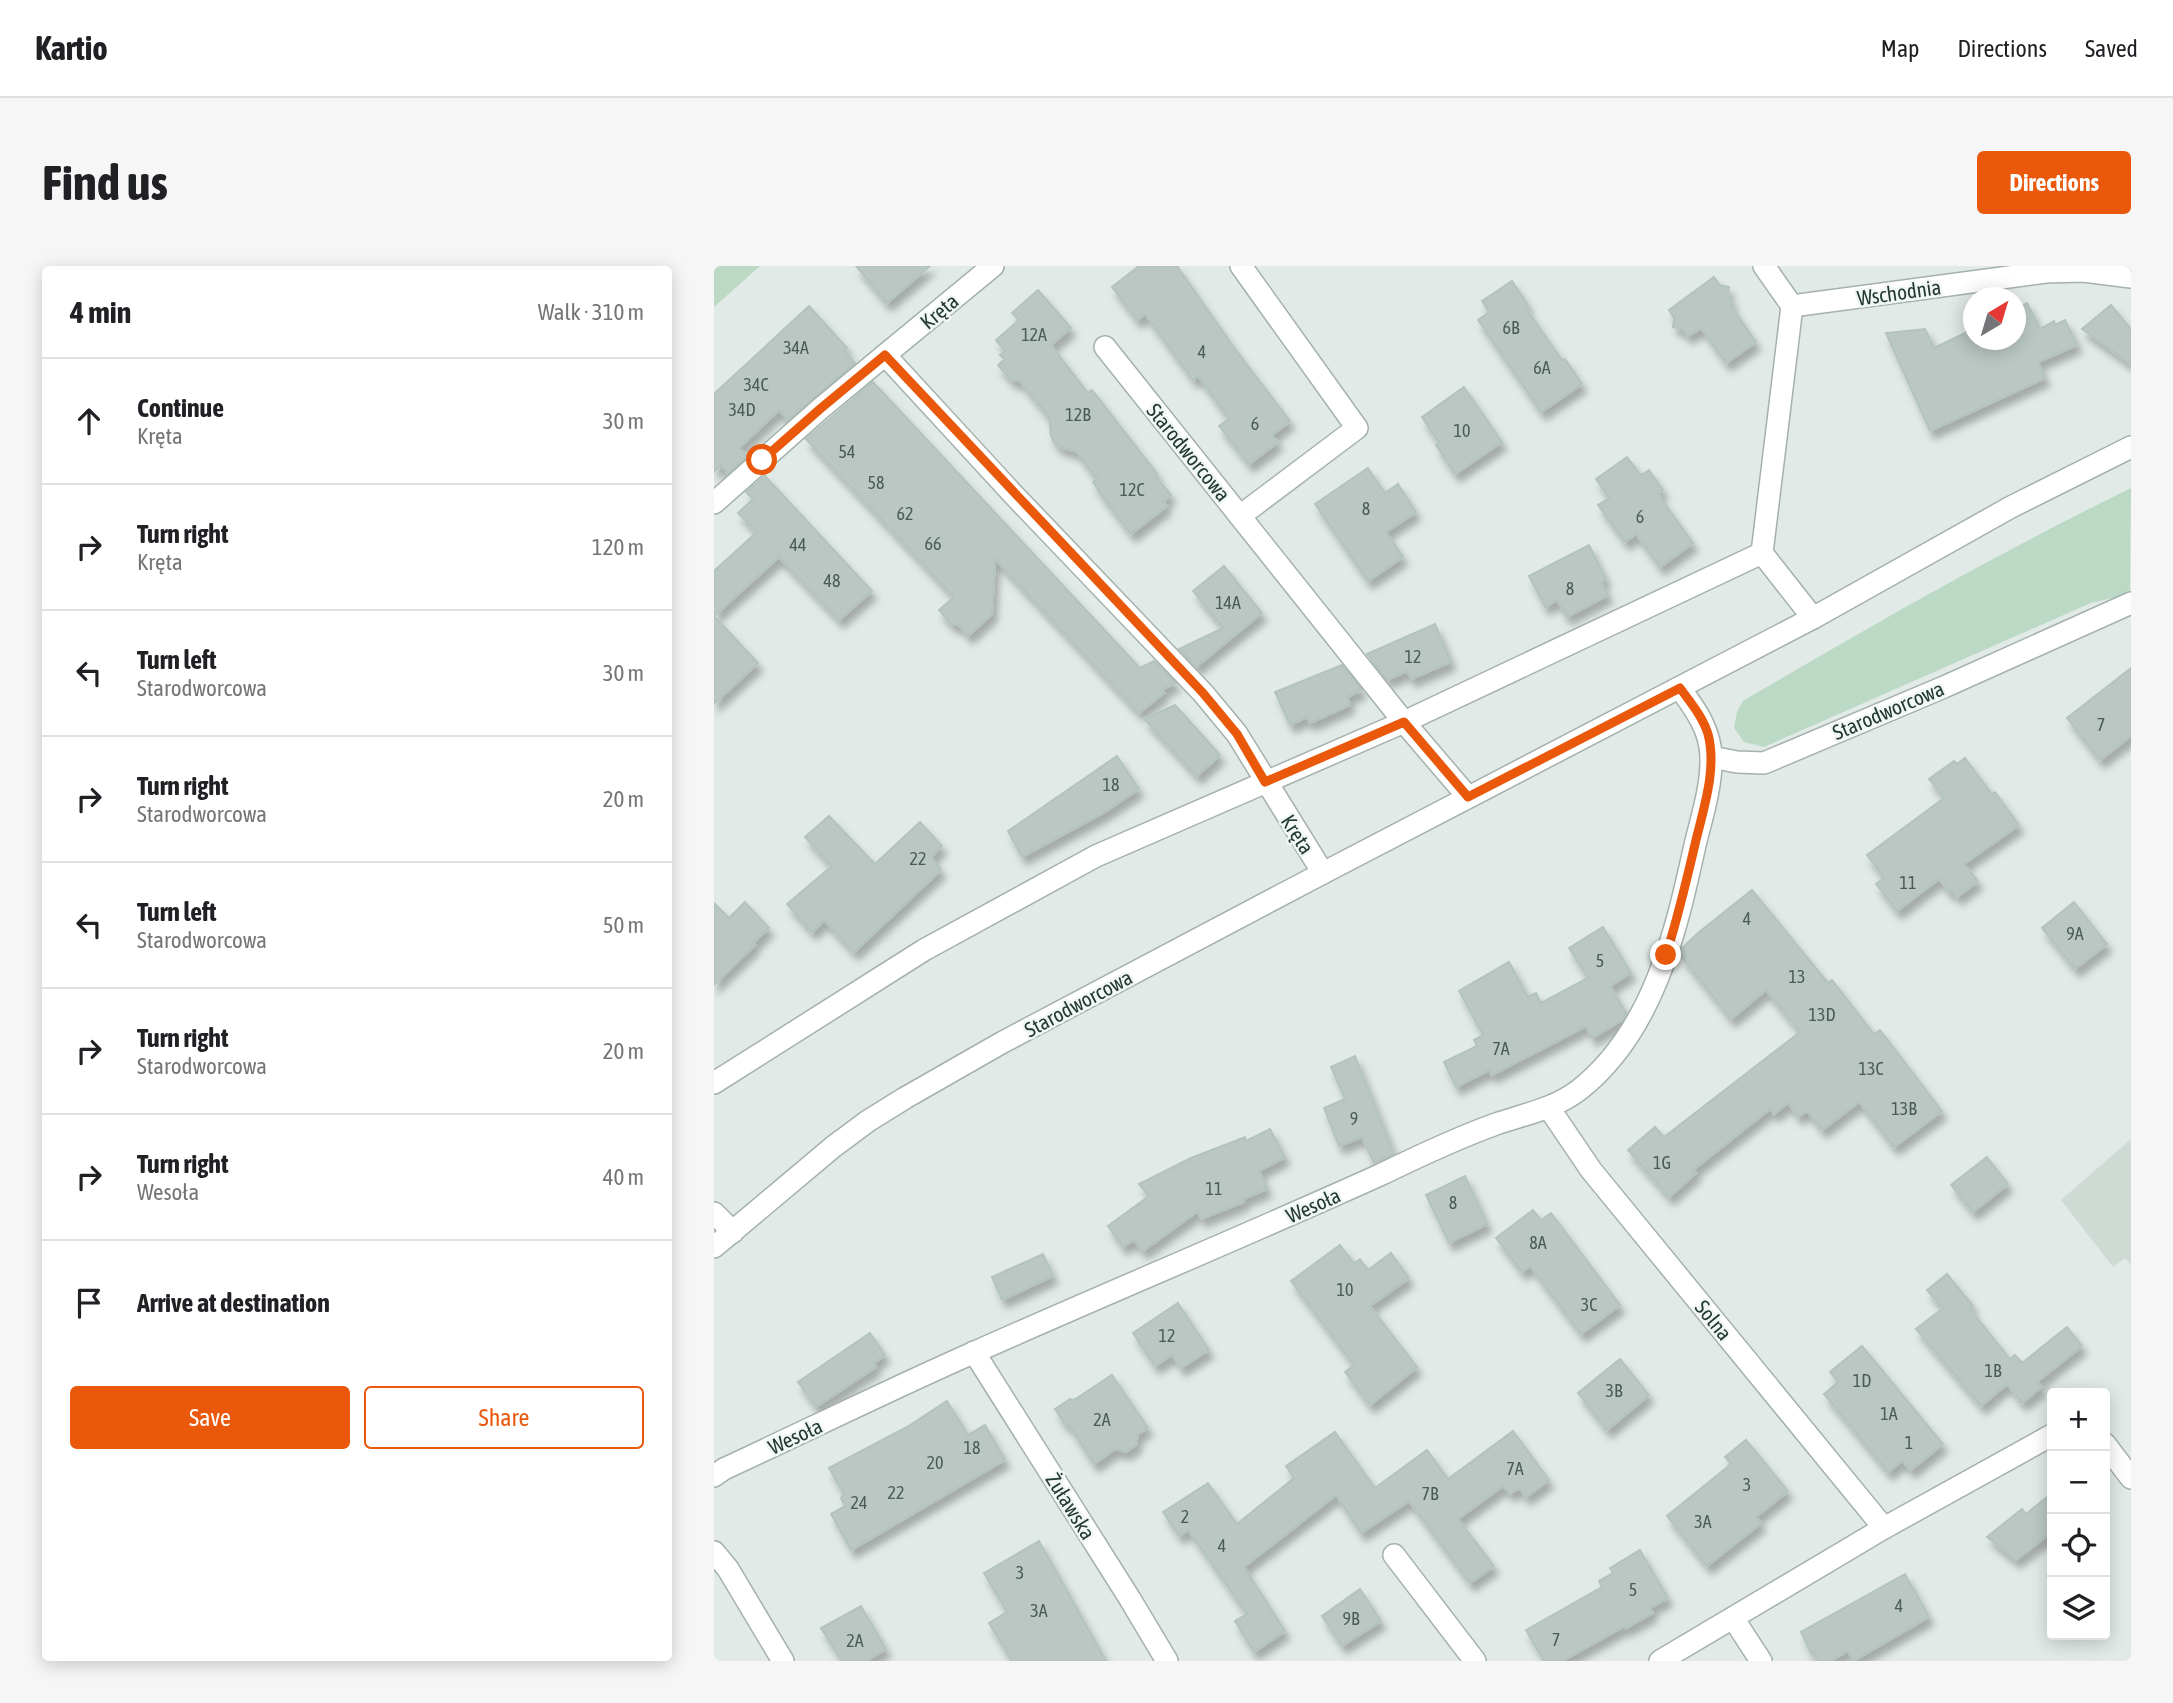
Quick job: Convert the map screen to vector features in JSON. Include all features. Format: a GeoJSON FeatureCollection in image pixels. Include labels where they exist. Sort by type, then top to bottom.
{"type":"FeatureCollection","features":[{"type":"Feature","properties":{"kind":"street","name":"Kręta"},"geometry":{"type":"LineString","coordinates":[[714,503],[820,409],[993,266]]}},
{"type":"Feature","properties":{"kind":"street"},"geometry":{"type":"LineString","coordinates":[[1240,516],[1357,428],[1241,266]]}},
{"type":"Feature","properties":{"kind":"street"},"geometry":{"type":"LineString","coordinates":[[1764,266],[1792,306],[1762,553],[1813,618]]}},
{"type":"Feature","properties":{"kind":"street","name":"Wschodnia"},"geometry":{"type":"LineString","coordinates":[[1792,306],[2046,272],[2083,271],[2131,277]]}},
{"type":"Feature","properties":{"kind":"street","name":"Starodworcowa"},"geometry":{"type":"LineString","coordinates":[[1105,347],[1404,722],[1468,797]]}},
{"type":"Feature","properties":{"kind":"street","name":"Kręta"},"geometry":{"type":"LineString","coordinates":[[885,355],[1203,693],[1237,734],[1322,873]]}},
{"type":"Feature","properties":{"kind":"street","name":"Starodworcowa"},"geometry":{"type":"LineString","coordinates":[[714,1247],[842,1141],[905,1098],[1003,1042],[1813,618],[2011,506],[2131,447]]}},
{"type":"Feature","properties":{"kind":"street"},"geometry":{"type":"LineString","coordinates":[[714,1083],[923,950],[1096,856],[1404,722],[1762,553]]}},
{"type":"Feature","properties":{"kind":"street","name":"Starodworcowa"},"geometry":{"type":"LineString","coordinates":[[1711,757],[1764,763],[2131,603]]}},
{"type":"Feature","properties":{"kind":"street"},"geometry":{"type":"LineString","coordinates":[[1680,688],[1708,734],[1711,757]]}},
{"type":"Feature","properties":{"kind":"street","name":"Wesoła"},"geometry":{"type":"LineString","coordinates":[[714,1476],[974,1352],[1252,1233],[1437,1148],[1496,1124],[1549,1108],[1577,1092],[1601,1070],[1626,1040],[1640,1016],[1666,955],[1680,913],[1708,790],[1711,757]]}},
{"type":"Feature","properties":{"kind":"street","name":"Solna"},"geometry":{"type":"LineString","coordinates":[[1549,1108],[1591,1170],[1884,1528]]}},
{"type":"Feature","properties":{"kind":"street"},"geometry":{"type":"LineString","coordinates":[[714,1213],[733,1232]]}},
{"type":"Feature","properties":{"kind":"street","name":"Żuławska"},"geometry":{"type":"LineString","coordinates":[[974,1352],[1167,1661]]}},
{"type":"Feature","properties":{"kind":"street"},"geometry":{"type":"LineString","coordinates":[[1660,1661],[1884,1528],[2047,1438]]}},
{"type":"Feature","properties":{"kind":"street"},"geometry":{"type":"LineString","coordinates":[[2110,1451],[2131,1478]]}},
{"type":"Feature","properties":{"kind":"street"},"geometry":{"type":"LineString","coordinates":[[714,1552],[728,1569],[783,1661]]}},
{"type":"Feature","properties":{"kind":"street"},"geometry":{"type":"LineString","coordinates":[[1394,1555],[1475,1661]]}},
{"type":"Feature","properties":{"kind":"street"},"geometry":{"type":"LineString","coordinates":[[1733,1618],[1760,1661]]}},
{"type":"Feature","properties":{"kind":"shaded area"},"geometry":{"type":"Polygon","coordinates":[[[2131,1139],[2131,1265],[2125,1258],[2113,1267],[2061,1200],[2131,1139]]]}},
{"type":"Feature","properties":{"kind":"green space"},"geometry":{"type":"Polygon","coordinates":[[[714,266],[760,266],[714,307],[714,266]]]}},
{"type":"Feature","properties":{"kind":"green space"},"geometry":{"type":"Polygon","coordinates":[[[2131,488],[2130,594],[2091,603],[1764,747],[1744,742],[1734,728],[1737,712],[1743,701],[1935,591],[2131,488]]]}},
{"type":"Feature","properties":{"kind":"building"},"geometry":{"type":"Polygon","coordinates":[[[856,266],[930,266],[887,303],[856,266]]]}},
{"type":"Feature","properties":{"kind":"building"},"geometry":{"type":"Polygon","coordinates":[[[1139,266],[1177,266],[1290,421],[1272,435],[1278,442],[1249,464],[1219,426],[1229,419],[1198,376],[1193,380],[1145,314],[1137,320],[1112,287],[1139,266]]]}},
{"type":"Feature","properties":{"kind":"building"},"geometry":{"type":"Polygon","coordinates":[[[1714,277],[1720,285],[1729,287],[1728,296],[1733,304],[1731,306],[1756,342],[1726,363],[1701,328],[1688,336],[1682,329],[1673,327],[1674,318],[1669,310],[1714,277]]]}},
{"type":"Feature","properties":{"kind":"building"},"geometry":{"type":"Polygon","coordinates":[[[1512,281],[1528,305],[1525,307],[1582,384],[1541,412],[1478,320],[1489,312],[1482,301],[1512,281]]]}},
{"type":"Feature","properties":{"kind":"building"},"geometry":{"type":"Polygon","coordinates":[[[1038,290],[1071,328],[1051,345],[1088,393],[1092,390],[1171,495],[1163,502],[1167,506],[1131,534],[1102,496],[1093,482],[1097,479],[1077,452],[1060,447],[1054,442],[1049,417],[1020,381],[1012,381],[998,365],[1005,359],[1000,355],[1005,351],[996,340],[1019,320],[1012,313],[1038,290]]]}},
{"type":"Feature","properties":{"kind":"building"},"geometry":{"type":"Polygon","coordinates":[[[2026,304],[2040,329],[2054,321],[2055,325],[2065,320],[2077,345],[2038,362],[2045,378],[1930,431],[1886,333],[1925,329],[1934,348],[1963,334],[1963,350],[2026,350],[2026,304]]]}},
{"type":"Feature","properties":{"kind":"building"},"geometry":{"type":"Polygon","coordinates":[[[2111,305],[2131,329],[2131,364],[2082,329],[2111,305]]]}},
{"type":"Feature","properties":{"kind":"building"},"geometry":{"type":"Polygon","coordinates":[[[809,306],[847,348],[844,351],[855,363],[788,420],[779,410],[739,448],[747,456],[728,473],[721,465],[714,472],[714,394],[809,306]]]}},
{"type":"Feature","properties":{"kind":"building"},"geometry":{"type":"Polygon","coordinates":[[[873,382],[1140,668],[1154,661],[1176,683],[1161,690],[1164,693],[1139,713],[995,559],[992,614],[968,636],[959,625],[952,625],[939,610],[954,597],[806,439],[873,382]]]}},
{"type":"Feature","properties":{"kind":"building"},"geometry":{"type":"Polygon","coordinates":[[[1464,387],[1502,442],[1455,474],[1422,417],[1464,387]]]}},
{"type":"Feature","properties":{"kind":"building"},"geometry":{"type":"Polygon","coordinates":[[[1627,457],[1641,475],[1649,470],[1663,490],[1658,494],[1693,543],[1660,567],[1636,534],[1625,542],[1598,505],[1609,498],[1596,479],[1627,457]]]}},
{"type":"Feature","properties":{"kind":"building"},"geometry":{"type":"Polygon","coordinates":[[[1368,468],[1385,493],[1398,484],[1416,512],[1386,532],[1403,557],[1368,581],[1315,504],[1368,468]]]}},
{"type":"Feature","properties":{"kind":"building"},"geometry":{"type":"Polygon","coordinates":[[[765,476],[872,591],[839,620],[779,557],[714,616],[714,571],[757,532],[738,513],[753,499],[746,492],[765,476]]]}},
{"type":"Feature","properties":{"kind":"building"},"geometry":{"type":"Polygon","coordinates":[[[1589,545],[1606,579],[1601,582],[1608,595],[1567,617],[1557,600],[1545,607],[1529,576],[1589,545]]]}},
{"type":"Feature","properties":{"kind":"building"},"geometry":{"type":"Polygon","coordinates":[[[1224,566],[1262,613],[1196,667],[1179,649],[1223,628],[1193,591],[1224,566]]]}},
{"type":"Feature","properties":{"kind":"building"},"geometry":{"type":"Polygon","coordinates":[[[714,616],[758,663],[714,704],[714,616]]]}},
{"type":"Feature","properties":{"kind":"building"},"geometry":{"type":"Polygon","coordinates":[[[1435,624],[1451,662],[1411,679],[1407,671],[1387,680],[1367,654],[1435,624]]]}},
{"type":"Feature","properties":{"kind":"building"},"geometry":{"type":"Polygon","coordinates":[[[1342,665],[1362,690],[1347,697],[1350,705],[1310,723],[1307,717],[1290,725],[1275,692],[1342,665]]]}},
{"type":"Feature","properties":{"kind":"building"},"geometry":{"type":"Polygon","coordinates":[[[2131,668],[2131,736],[2100,760],[2067,718],[2131,668]]]}},
{"type":"Feature","properties":{"kind":"building"},"geometry":{"type":"Polygon","coordinates":[[[1175,705],[1220,755],[1197,776],[1144,719],[1175,705]]]}},
{"type":"Feature","properties":{"kind":"building"},"geometry":{"type":"Polygon","coordinates":[[[1117,756],[1139,789],[1105,812],[1022,857],[1008,831],[1117,756]]]}},
{"type":"Feature","properties":{"kind":"building"},"geometry":{"type":"Polygon","coordinates":[[[1965,758],[2019,825],[1964,864],[1978,881],[1957,897],[1952,890],[1949,892],[1939,879],[1897,911],[1876,884],[1884,878],[1867,855],[1944,798],[1929,779],[1954,761],[1957,764],[1965,758]]]}},
{"type":"Feature","properties":{"kind":"building"},"geometry":{"type":"Polygon","coordinates":[[[829,816],[875,864],[920,822],[942,846],[931,857],[941,870],[854,952],[824,920],[812,932],[787,904],[832,866],[805,837],[829,816]]]}},
{"type":"Feature","properties":{"kind":"building"},"geometry":{"type":"Polygon","coordinates":[[[1752,890],[1828,983],[1832,980],[1874,1034],[1880,1030],[1942,1111],[1894,1147],[1859,1102],[1822,1130],[1807,1111],[1798,1117],[1788,1103],[1774,1114],[1770,1109],[1693,1170],[1696,1173],[1669,1197],[1628,1150],[1655,1127],[1664,1137],[1800,1032],[1766,990],[1731,1019],[1680,955],[1682,948],[1698,933],[1752,890]]]}},
{"type":"Feature","properties":{"kind":"building"},"geometry":{"type":"Polygon","coordinates":[[[745,902],[769,928],[714,985],[714,903],[729,918],[745,902]]]}},
{"type":"Feature","properties":{"kind":"building"},"geometry":{"type":"Polygon","coordinates":[[[2074,902],[2107,944],[2075,969],[2042,928],[2074,902]]]}},
{"type":"Feature","properties":{"kind":"building"},"geometry":{"type":"Polygon","coordinates":[[[1603,927],[1631,973],[1610,986],[1626,1013],[1622,1020],[1592,1038],[1586,1026],[1492,1075],[1489,1070],[1456,1087],[1444,1062],[1477,1046],[1474,1040],[1483,1035],[1459,991],[1509,962],[1528,997],[1536,993],[1541,1003],[1588,978],[1569,948],[1603,927]]]}},
{"type":"Feature","properties":{"kind":"building"},"geometry":{"type":"Polygon","coordinates":[[[1355,1056],[1394,1154],[1374,1163],[1362,1137],[1339,1146],[1324,1108],[1345,1099],[1331,1067],[1355,1056]]]}},
{"type":"Feature","properties":{"kind":"building"},"geometry":{"type":"Polygon","coordinates":[[[1270,1129],[1285,1157],[1259,1171],[1267,1189],[1243,1199],[1244,1202],[1201,1219],[1198,1211],[1143,1251],[1134,1240],[1123,1247],[1108,1226],[1149,1196],[1139,1184],[1191,1158],[1245,1137],[1246,1141],[1270,1129]]]}},
{"type":"Feature","properties":{"kind":"building"},"geometry":{"type":"Polygon","coordinates":[[[1987,1157],[2008,1184],[1973,1212],[1951,1185],[1987,1157]]]}},
{"type":"Feature","properties":{"kind":"building"},"geometry":{"type":"Polygon","coordinates":[[[1465,1176],[1487,1224],[1449,1243],[1426,1195],[1465,1176]]]}},
{"type":"Feature","properties":{"kind":"building"},"geometry":{"type":"Polygon","coordinates":[[[1533,1210],[1541,1220],[1551,1213],[1620,1305],[1581,1334],[1530,1266],[1522,1272],[1496,1238],[1533,1210]]]}},
{"type":"Feature","properties":{"kind":"building"},"geometry":{"type":"Polygon","coordinates":[[[1340,1245],[1354,1263],[1360,1259],[1368,1270],[1391,1253],[1409,1278],[1370,1306],[1417,1367],[1370,1405],[1345,1372],[1354,1365],[1291,1281],[1340,1245]]]}},
{"type":"Feature","properties":{"kind":"building"},"geometry":{"type":"Polygon","coordinates":[[[1043,1254],[1053,1276],[1002,1300],[992,1277],[1043,1254]]]}},
{"type":"Feature","properties":{"kind":"building"},"geometry":{"type":"Polygon","coordinates":[[[1947,1274],[1973,1306],[1970,1309],[2010,1359],[2015,1355],[2022,1363],[2067,1327],[2082,1346],[2037,1382],[2042,1387],[2022,1403],[2007,1384],[1981,1406],[1916,1329],[1943,1308],[1927,1290],[1947,1274]]]}},
{"type":"Feature","properties":{"kind":"building"},"geometry":{"type":"Polygon","coordinates":[[[1178,1303],[1209,1350],[1181,1368],[1172,1355],[1155,1366],[1133,1333],[1178,1303]]]}},
{"type":"Feature","properties":{"kind":"building"},"geometry":{"type":"Polygon","coordinates":[[[870,1333],[885,1355],[874,1363],[876,1367],[816,1407],[798,1382],[870,1333]]]}},
{"type":"Feature","properties":{"kind":"building"},"geometry":{"type":"Polygon","coordinates":[[[1862,1346],[1943,1444],[1911,1470],[1902,1461],[1888,1472],[1824,1394],[1838,1382],[1830,1372],[1862,1346]]]}},
{"type":"Feature","properties":{"kind":"building"},"geometry":{"type":"Polygon","coordinates":[[[1620,1359],[1649,1395],[1607,1430],[1578,1393],[1620,1359]]]}},
{"type":"Feature","properties":{"kind":"building"},"geometry":{"type":"Polygon","coordinates":[[[1112,1375],[1148,1428],[1138,1434],[1136,1445],[1126,1452],[1115,1449],[1094,1464],[1069,1425],[1065,1424],[1055,1409],[1112,1375]]]}},
{"type":"Feature","properties":{"kind":"building"},"geometry":{"type":"Polygon","coordinates":[[[947,1401],[968,1435],[985,1425],[1005,1460],[851,1550],[831,1514],[845,1506],[841,1498],[844,1494],[829,1468],[907,1427],[947,1401]]]}},
{"type":"Feature","properties":{"kind":"building"},"geometry":{"type":"Polygon","coordinates":[[[1513,1431],[1549,1480],[1526,1497],[1519,1488],[1510,1494],[1503,1486],[1458,1519],[1494,1566],[1470,1583],[1409,1501],[1361,1533],[1336,1495],[1244,1567],[1285,1631],[1254,1652],[1235,1621],[1247,1614],[1188,1530],[1179,1536],[1163,1512],[1208,1483],[1237,1524],[1294,1478],[1286,1466],[1335,1432],[1375,1488],[1427,1450],[1448,1479],[1513,1431]]]}},
{"type":"Feature","properties":{"kind":"building"},"geometry":{"type":"Polygon","coordinates":[[[1746,1440],[1788,1491],[1756,1517],[1761,1523],[1707,1566],[1667,1516],[1731,1464],[1725,1457],[1746,1440]]]}},
{"type":"Feature","properties":{"kind":"building"},"geometry":{"type":"Polygon","coordinates":[[[2047,1497],[2047,1536],[2016,1560],[1987,1537],[2022,1509],[2026,1514],[2047,1497]]]}},
{"type":"Feature","properties":{"kind":"building"},"geometry":{"type":"Polygon","coordinates":[[[1039,1541],[1106,1661],[1012,1661],[989,1623],[1007,1612],[984,1573],[1039,1541]]]}},
{"type":"Feature","properties":{"kind":"building"},"geometry":{"type":"Polygon","coordinates":[[[1640,1550],[1668,1598],[1650,1608],[1653,1613],[1562,1661],[1544,1661],[1526,1630],[1602,1587],[1599,1581],[1613,1573],[1610,1568],[1640,1550]]]}},
{"type":"Feature","properties":{"kind":"building"},"geometry":{"type":"Polygon","coordinates":[[[1905,1574],[1929,1617],[1853,1661],[1848,1651],[1830,1661],[1818,1661],[1801,1632],[1905,1574]]]}},
{"type":"Feature","properties":{"kind":"building"},"geometry":{"type":"Polygon","coordinates":[[[1360,1589],[1381,1621],[1342,1646],[1322,1616],[1360,1589]]]}},
{"type":"Feature","properties":{"kind":"building"},"geometry":{"type":"Polygon","coordinates":[[[861,1606],[886,1649],[866,1661],[842,1661],[821,1628],[861,1606]]]}},
{"type":"Feature","properties":{"kind":"route"},"geometry":{"type":"LineString","coordinates":[[762,460],[885,355],[1203,693],[1237,734],[1265,782],[1404,722],[1468,797],[1680,688],[1708,734],[1711,757],[1708,790],[1680,913],[1666,955]]}}]}
